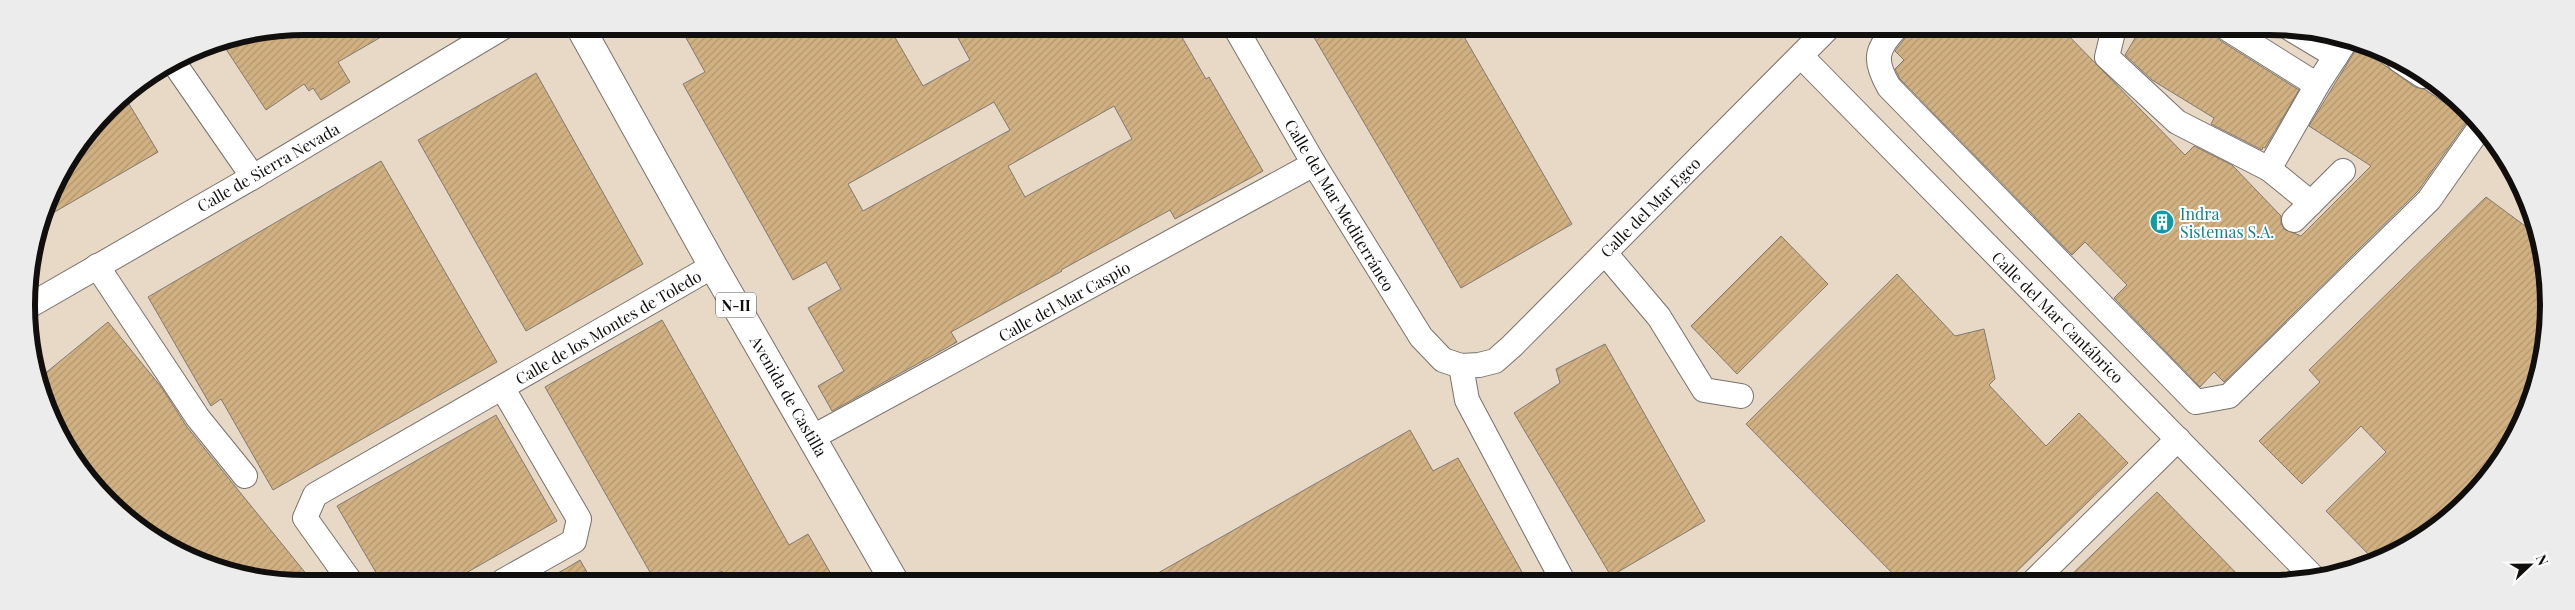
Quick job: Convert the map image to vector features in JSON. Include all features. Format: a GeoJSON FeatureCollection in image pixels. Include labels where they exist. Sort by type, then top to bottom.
{"type":"FeatureCollection","features":[{"type":"Feature","properties":{"kind":"main road","name":"Avenida de Castilla"},"geometry":{"type":"LineString","coordinates":[[584,35],[713,266],[813,437],[886,575]]}},
{"type":"Feature","properties":{"kind":"street","name":"Calle de Sierra Nevada"},"geometry":{"type":"LineString","coordinates":[[35,302],[252,177],[490,35]]}},
{"type":"Feature","properties":{"kind":"street","name":"Calle del Mar Mediterráneo"},"geometry":{"type":"LineString","coordinates":[[1240,35],[1314,164],[1421,337],[1443,360],[1461,366]]}},
{"type":"Feature","properties":{"kind":"street","name":"Calle del Mar Egeo"},"geometry":{"type":"LineString","coordinates":[[1461,366],[1479,365],[1494,361],[1605,253],[1821,35]]}},
{"type":"Feature","properties":{"kind":"street"},"geometry":{"type":"LineString","coordinates":[[1889,35],[1884,40],[1878,55],[1881,72],[1889,86],[2196,402],[2229,396],[2429,200],[2477,132]]}},
{"type":"Feature","properties":{"kind":"street"},"geometry":{"type":"LineString","coordinates":[[2112,35],[2107,57],[2177,122],[2269,169],[2312,203]]}},
{"type":"Feature","properties":{"kind":"street"},"geometry":{"type":"LineString","coordinates":[[2239,35],[2317,85]]}},
{"type":"Feature","properties":{"kind":"street"},"geometry":{"type":"LineString","coordinates":[[2269,169],[2340,49],[2314,39]]}},
{"type":"Feature","properties":{"kind":"street","name":"Calle del Mar Cantábrico"},"geometry":{"type":"LineString","coordinates":[[1801,56],[2309,572]]}},
{"type":"Feature","properties":{"kind":"street"},"geometry":{"type":"LineString","coordinates":[[177,67],[252,177]]}},
{"type":"Feature","properties":{"kind":"street","name":"Calle del Mar Caspio"},"geometry":{"type":"LineString","coordinates":[[813,437],[1314,164]]}},
{"type":"Feature","properties":{"kind":"street"},"geometry":{"type":"LineString","coordinates":[[2294,220],[2343,171]]}},
{"type":"Feature","properties":{"kind":"street"},"geometry":{"type":"LineString","coordinates":[[1605,253],[1659,317],[1704,390],[1741,396]]}},
{"type":"Feature","properties":{"kind":"street"},"geometry":{"type":"LineString","coordinates":[[97,266],[198,418],[245,476]]}},
{"type":"Feature","properties":{"kind":"street","name":"Calle de los Montes de Toledo"},"geometry":{"type":"LineString","coordinates":[[346,575],[305,518],[315,495],[503,389],[713,266]]}},
{"type":"Feature","properties":{"kind":"street"},"geometry":{"type":"LineString","coordinates":[[1461,366],[1467,400],[1560,575]]}},
{"type":"Feature","properties":{"kind":"street","name":"Calle de los Montes de Toledo"},"geometry":{"type":"LineString","coordinates":[[503,389],[579,519],[574,541],[514,575]]}},
{"type":"Feature","properties":{"kind":"street"},"geometry":{"type":"LineString","coordinates":[[2040,575],[2178,439]]}},
{"type":"Feature","properties":{"kind":"shaded area"},"geometry":{"type":"Polygon","coordinates":[[[2270,35],[2305,37],[2357,49],[2405,71],[2448,102],[2484,141],[2504,170],[2512,186],[2531,235],[2538,270],[2540,305],[2538,340],[2526,392],[2512,424],[2494,455],[2461,496],[2420,529],[2389,547],[2357,561],[2305,573],[2270,575],[305,575],[270,573],[218,561],[170,539],[127,508],[102,483],[71,440],[49,392],[37,340],[35,305],[37,270],[49,218],[71,170],[91,141],[114,114],[155,81],[186,63],[235,44],[270,37],[2270,35]]]}},
{"type":"Feature","properties":{"kind":"building"},"geometry":{"type":"Polygon","coordinates":[[[384,35],[338,62],[350,82],[321,100],[313,88],[309,91],[304,84],[266,110],[225,47],[270,37],[384,35]]]}},
{"type":"Feature","properties":{"kind":"building"},"geometry":{"type":"Polygon","coordinates":[[[684,35],[894,35],[923,86],[970,60],[956,35],[1181,35],[1206,79],[1209,77],[1263,171],[1175,219],[1170,210],[1061,270],[951,332],[957,342],[832,411],[818,386],[844,371],[808,308],[841,289],[826,262],[793,280],[683,84],[705,72],[684,35]],[[994,102],[848,184],[863,211],[1010,130],[994,102]],[[1114,106],[1008,166],[1025,197],[1132,139],[1114,106]]]}},
{"type":"Feature","properties":{"kind":"building"},"geometry":{"type":"Polygon","coordinates":[[[1313,35],[1463,35],[1572,224],[1461,288],[1313,35]]]}},
{"type":"Feature","properties":{"kind":"building","name":"Indra Sistemas S.A."},"geometry":{"type":"Polygon","coordinates":[[[1908,35],[2068,35],[2185,155],[2194,146],[2232,165],[2281,216],[2281,223],[2284,229],[2301,236],[2371,166],[2309,126],[2356,49],[2370,55],[2415,87],[2424,89],[2460,113],[2468,121],[2418,191],[2224,382],[2214,372],[2200,387],[2114,298],[2127,285],[2085,242],[2072,255],[1900,79],[1895,69],[1904,60],[1895,51],[1908,35]]]}},
{"type":"Feature","properties":{"kind":"building"},"geometry":{"type":"Polygon","coordinates":[[[2137,35],[2214,35],[2299,90],[2265,148],[2263,147],[2262,150],[2211,124],[2214,118],[2152,80],[2125,55],[2137,35]]]}},
{"type":"Feature","properties":{"kind":"building"},"geometry":{"type":"Polygon","coordinates":[[[536,73],[643,264],[526,331],[418,140],[536,73]]]}},
{"type":"Feature","properties":{"kind":"building"},"geometry":{"type":"Polygon","coordinates":[[[128,102],[158,152],[51,214],[71,170],[81,155],[102,127],[128,102]]]}},
{"type":"Feature","properties":{"kind":"building"},"geometry":{"type":"Polygon","coordinates":[[[381,161],[497,362],[273,490],[221,399],[211,406],[148,297],[381,161]]]}},
{"type":"Feature","properties":{"kind":"building"},"geometry":{"type":"Polygon","coordinates":[[[2486,197],[2529,229],[2538,270],[2540,305],[2538,340],[2526,392],[2512,424],[2494,455],[2461,496],[2434,519],[2405,539],[2370,555],[2326,511],[2386,452],[2361,426],[2302,484],[2259,441],[2320,382],[2309,370],[2486,197]]]}},
{"type":"Feature","properties":{"kind":"building"},"geometry":{"type":"Polygon","coordinates":[[[1781,236],[1828,284],[1737,374],[1691,326],[1781,236]]]}},
{"type":"Feature","properties":{"kind":"building"},"geometry":{"type":"Polygon","coordinates":[[[1897,274],[1955,336],[1984,329],[1995,379],[1989,385],[2046,446],[2079,413],[2128,463],[2013,575],[1894,575],[1746,424],[1897,274]]]}},
{"type":"Feature","properties":{"kind":"building"},"geometry":{"type":"Polygon","coordinates":[[[662,320],[789,545],[808,534],[832,575],[724,575],[722,571],[715,575],[652,575],[545,387],[662,320]]]}},
{"type":"Feature","properties":{"kind":"building"},"geometry":{"type":"Polygon","coordinates":[[[108,322],[162,388],[187,427],[307,575],[270,573],[218,561],[170,539],[141,519],[114,496],[81,455],[63,424],[49,392],[44,374],[108,322]]]}},
{"type":"Feature","properties":{"kind":"building"},"geometry":{"type":"Polygon","coordinates":[[[1605,344],[1705,521],[1613,575],[1610,575],[1514,413],[1560,383],[1556,369],[1605,344]]]}},
{"type":"Feature","properties":{"kind":"building"},"geometry":{"type":"Polygon","coordinates":[[[496,415],[557,521],[462,575],[377,575],[337,506],[496,415]]]}},
{"type":"Feature","properties":{"kind":"building"},"geometry":{"type":"Polygon","coordinates":[[[1410,430],[1433,471],[1458,458],[1524,575],[1155,575],[1410,430]]]}},
{"type":"Feature","properties":{"kind":"building"},"geometry":{"type":"Polygon","coordinates":[[[2157,492],[2238,575],[2071,575],[2157,492]]]}},
{"type":"Feature","properties":{"kind":"building"},"geometry":{"type":"Polygon","coordinates":[[[580,560],[589,575],[554,575],[580,560]]]}},
{"type":"Feature","properties":{"kind":"place","name":"Indra Sistemas S.A."},"geometry":{"type":"Point","coordinates":[2162,222]}}]}
